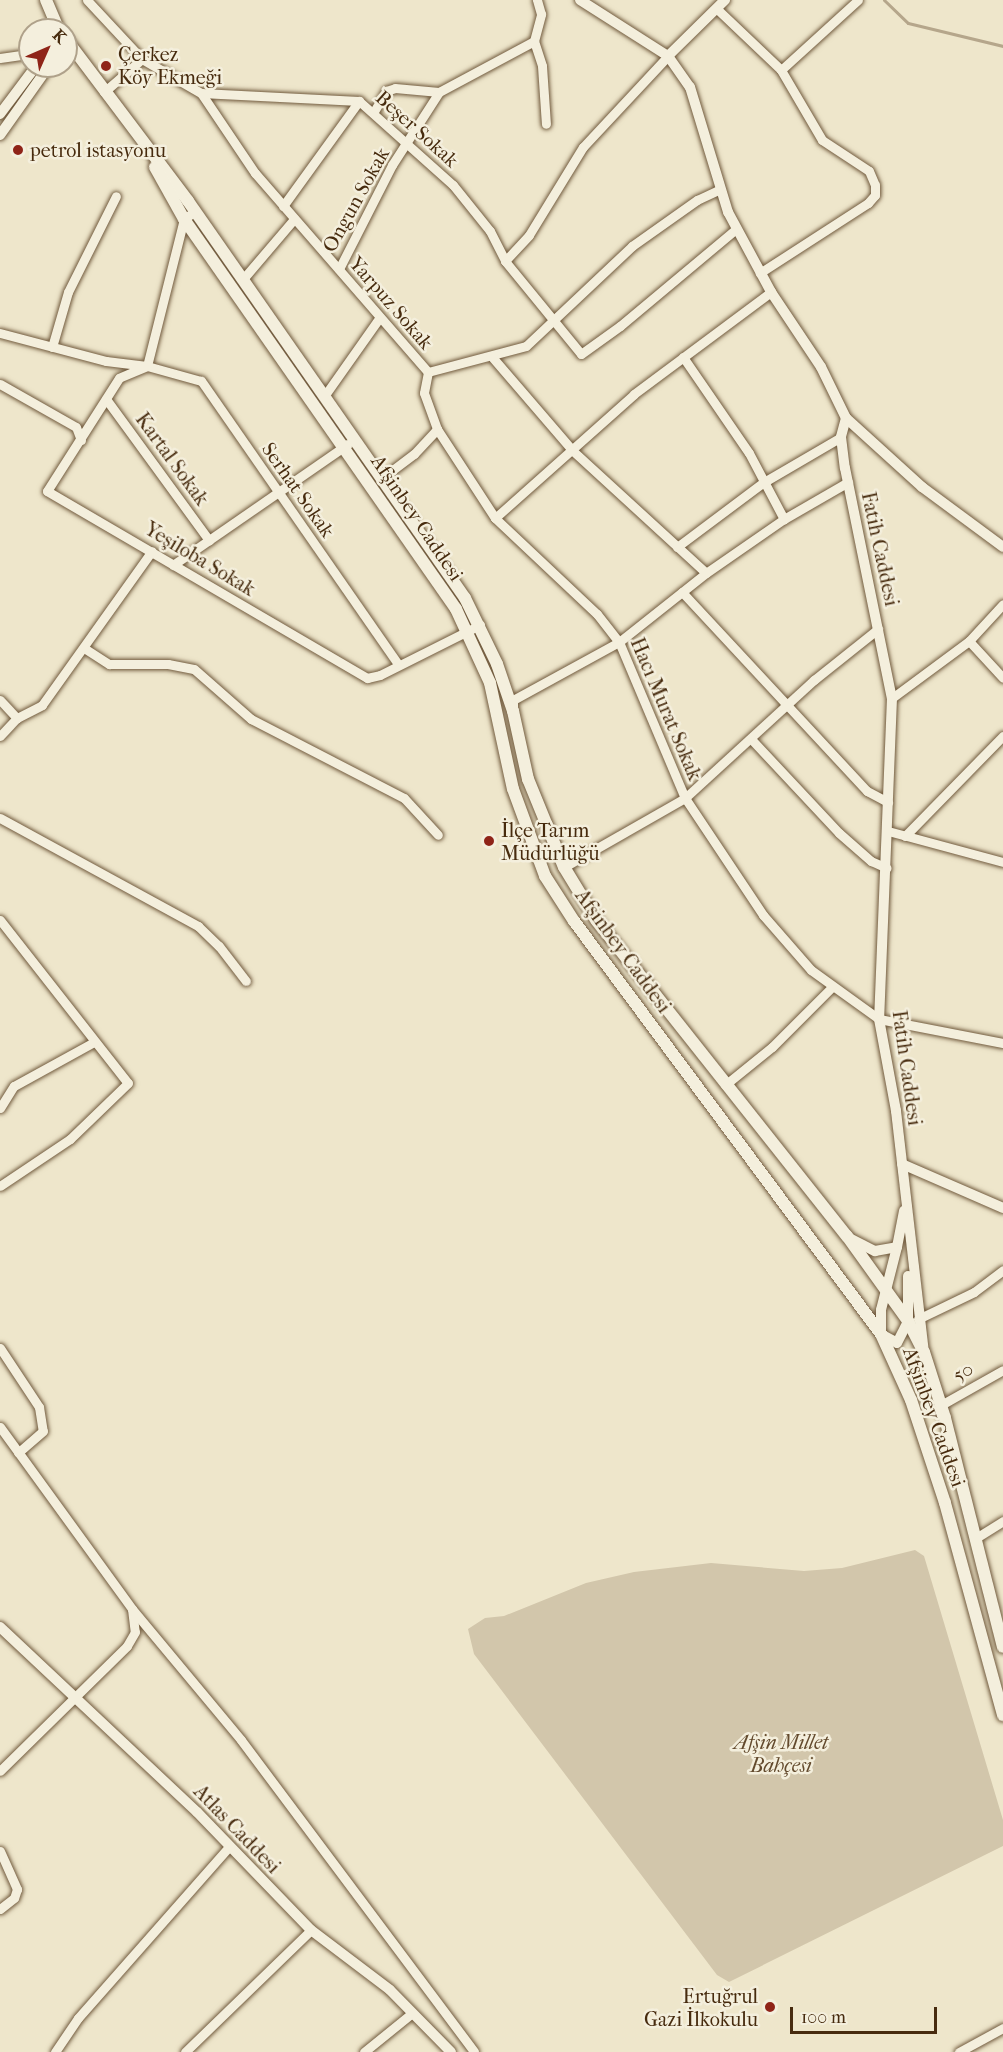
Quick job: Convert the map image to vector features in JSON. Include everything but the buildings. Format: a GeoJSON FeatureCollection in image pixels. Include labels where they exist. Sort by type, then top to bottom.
{"type":"FeatureCollection","features":[{"type":"Feature","properties":{"kind":"main road"},"geometry":{"type":"LineString","coordinates":[[46,0],[53,18]]}},
{"type":"Feature","properties":{"kind":"main road","name":"Afşinbey Caddesi"},"geometry":{"type":"LineString","coordinates":[[78,58],[195,211],[325,395],[480,625],[513,711],[528,779],[564,867],[597,921],[847,1236],[888,1292],[913,1320],[941,1405],[999,1616],[1003,1647]]}},
{"type":"Feature","properties":{"kind":"main road","name":"Afşinbey Caddesi"},"geometry":{"type":"LineString","coordinates":[[133,127],[184,219],[345,447],[468,632],[490,683],[513,789],[545,876],[574,921],[881,1334],[911,1400],[945,1503],[1003,1715]]}},
{"type":"Feature","properties":{"kind":"street","name":"Beşer Sokak"},"geometry":{"type":"LineString","coordinates":[[87,0],[142,59],[201,93],[359,101],[453,185],[490,231],[505,261],[581,354],[620,326],[736,229]]}},
{"type":"Feature","properties":{"kind":"street"},"geometry":{"type":"LineString","coordinates":[[537,0],[542,14],[534,41],[542,66],[546,124]]}},
{"type":"Feature","properties":{"kind":"street"},"geometry":{"type":"LineString","coordinates":[[505,261],[529,235],[583,147],[668,56],[725,0]]}},
{"type":"Feature","properties":{"kind":"street"},"geometry":{"type":"LineString","coordinates":[[781,70],[858,0]]}},
{"type":"Feature","properties":{"kind":"street"},"geometry":{"type":"LineString","coordinates":[[584,1],[668,56],[690,87],[718,190],[736,229],[771,292],[828,381],[846,418],[922,487],[1003,547]]}},
{"type":"Feature","properties":{"kind":"street"},"geometry":{"type":"LineString","coordinates":[[716,8],[781,70],[822,140],[869,171],[874,195],[868,203],[760,273]]}},
{"type":"Feature","properties":{"kind":"street"},"geometry":{"type":"LineString","coordinates":[[373,113],[386,91],[394,88],[439,92],[534,41]]}},
{"type":"Feature","properties":{"kind":"street"},"geometry":{"type":"LineString","coordinates":[[0,58],[18,56]]}},
{"type":"Feature","properties":{"kind":"street"},"geometry":{"type":"LineString","coordinates":[[104,92],[142,59]]}},
{"type":"Feature","properties":{"kind":"street"},"geometry":{"type":"LineString","coordinates":[[0,114],[27,78]]}},
{"type":"Feature","properties":{"kind":"street"},"geometry":{"type":"LineString","coordinates":[[0,135],[40,78]]}},
{"type":"Feature","properties":{"kind":"street","name":"Ongun Sokak"},"geometry":{"type":"LineString","coordinates":[[339,269],[407,144],[439,92]]}},
{"type":"Feature","properties":{"kind":"street","name":"Yarpuz Sokak"},"geometry":{"type":"LineString","coordinates":[[201,93],[229,139],[283,206],[428,372],[493,358],[526,346],[632,246],[697,200],[718,190]]}},
{"type":"Feature","properties":{"kind":"street"},"geometry":{"type":"LineString","coordinates":[[283,206],[359,101]]}},
{"type":"Feature","properties":{"kind":"street"},"geometry":{"type":"LineString","coordinates":[[52,347],[68,292],[116,196]]}},
{"type":"Feature","properties":{"kind":"street"},"geometry":{"type":"LineString","coordinates":[[106,361],[119,378],[147,366],[184,219],[195,211]]}},
{"type":"Feature","properties":{"kind":"street"},"geometry":{"type":"LineString","coordinates":[[243,279],[294,219]]}},
{"type":"Feature","properties":{"kind":"street"},"geometry":{"type":"LineString","coordinates":[[495,518],[573,451],[633,394],[771,292]]}},
{"type":"Feature","properties":{"kind":"street"},"geometry":{"type":"LineString","coordinates":[[325,395],[380,317]]}},
{"type":"Feature","properties":{"kind":"street"},"geometry":{"type":"LineString","coordinates":[[0,346],[2,334]]}},
{"type":"Feature","properties":{"kind":"street","name":"Serhat Sokak"},"geometry":{"type":"LineString","coordinates":[[2,334],[106,361],[147,366],[201,381],[398,664]]}},
{"type":"Feature","properties":{"kind":"street"},"geometry":{"type":"LineString","coordinates":[[683,357],[727,418],[784,519]]}},
{"type":"Feature","properties":{"kind":"street"},"geometry":{"type":"LineString","coordinates":[[493,358],[573,451],[706,573]]}},
{"type":"Feature","properties":{"kind":"street","name":"Hacı Murat Sokak"},"geometry":{"type":"LineString","coordinates":[[428,372],[424,393],[437,429],[495,518],[597,614],[620,642],[685,798],[763,915],[811,970],[879,1019]]}},
{"type":"Feature","properties":{"kind":"street","name":"Yeşiloba Sokak"},"geometry":{"type":"LineString","coordinates":[[119,378],[47,490],[368,678],[480,625]]}},
{"type":"Feature","properties":{"kind":"street"},"geometry":{"type":"LineString","coordinates":[[0,384],[76,427],[81,440]]}},
{"type":"Feature","properties":{"kind":"street","name":"Kartal Sokak"},"geometry":{"type":"LineString","coordinates":[[106,399],[209,540]]}},
{"type":"Feature","properties":{"kind":"street","name":"Fatih Caddesi"},"geometry":{"type":"LineString","coordinates":[[846,418],[841,437],[848,482],[892,698],[887,868],[879,1019],[907,1196],[913,1320]]}},
{"type":"Feature","properties":{"kind":"street"},"geometry":{"type":"LineString","coordinates":[[382,478],[414,454],[437,429]]}},
{"type":"Feature","properties":{"kind":"street"},"geometry":{"type":"LineString","coordinates":[[677,547],[764,482],[841,437]]}},
{"type":"Feature","properties":{"kind":"street"},"geometry":{"type":"LineString","coordinates":[[173,565],[355,440]]}},
{"type":"Feature","properties":{"kind":"street"},"geometry":{"type":"LineString","coordinates":[[513,711],[513,700],[620,642],[706,573],[784,519],[848,482]]}},
{"type":"Feature","properties":{"kind":"street"},"geometry":{"type":"LineString","coordinates":[[0,736],[17,718],[42,705],[152,551]]}},
{"type":"Feature","properties":{"kind":"street"},"geometry":{"type":"LineString","coordinates":[[682,592],[786,708],[867,791],[888,802]]}},
{"type":"Feature","properties":{"kind":"street"},"geometry":{"type":"LineString","coordinates":[[892,698],[969,641],[1003,604]]}},
{"type":"Feature","properties":{"kind":"street"},"geometry":{"type":"LineString","coordinates":[[564,867],[685,798],[878,629]]}},
{"type":"Feature","properties":{"kind":"street"},"geometry":{"type":"LineString","coordinates":[[969,641],[1003,678]]}},
{"type":"Feature","properties":{"kind":"street"},"geometry":{"type":"LineString","coordinates":[[84,648],[109,664],[168,664],[194,669],[251,720],[404,798],[438,835]]}},
{"type":"Feature","properties":{"kind":"street"},"geometry":{"type":"LineString","coordinates":[[0,700],[17,718]]}},
{"type":"Feature","properties":{"kind":"street"},"geometry":{"type":"LineString","coordinates":[[905,836],[1003,736]]}},
{"type":"Feature","properties":{"kind":"street"},"geometry":{"type":"LineString","coordinates":[[752,740],[840,833],[872,861],[887,868]]}},
{"type":"Feature","properties":{"kind":"street"},"geometry":{"type":"LineString","coordinates":[[0,818],[198,926],[219,945],[246,981]]}},
{"type":"Feature","properties":{"kind":"street"},"geometry":{"type":"LineString","coordinates":[[888,831],[1003,862]]}},
{"type":"Feature","properties":{"kind":"street"},"geometry":{"type":"LineString","coordinates":[[0,920],[128,1083],[70,1138],[1,1184]]}},
{"type":"Feature","properties":{"kind":"street"},"geometry":{"type":"LineString","coordinates":[[725,1085],[772,1047],[832,987]]}},
{"type":"Feature","properties":{"kind":"street"},"geometry":{"type":"LineString","coordinates":[[879,1019],[1002,1041]]}},
{"type":"Feature","properties":{"kind":"street"},"geometry":{"type":"LineString","coordinates":[[0,1108],[14,1086],[94,1042]]}},
{"type":"Feature","properties":{"kind":"street"},"geometry":{"type":"LineString","coordinates":[[902,1164],[1003,1208]]}},
{"type":"Feature","properties":{"kind":"street"},"geometry":{"type":"LineString","coordinates":[[907,1196],[888,1292],[881,1310],[881,1334],[897,1343],[913,1320],[974,1292],[1003,1269]]}},
{"type":"Feature","properties":{"kind":"street"},"geometry":{"type":"LineString","coordinates":[[847,1236],[875,1251],[897,1247]]}},
{"type":"Feature","properties":{"kind":"street"},"geometry":{"type":"LineString","coordinates":[[0,1348],[39,1407],[43,1431],[18,1453]]}},
{"type":"Feature","properties":{"kind":"street","name":"50"},"geometry":{"type":"LineString","coordinates":[[941,1405],[1003,1370]]}},
{"type":"Feature","properties":{"kind":"street"},"geometry":{"type":"LineString","coordinates":[[0,1427],[132,1609],[241,1740],[474,2052]]}},
{"type":"Feature","properties":{"kind":"street"},"geometry":{"type":"LineString","coordinates":[[976,1538],[1003,1521]]}},
{"type":"Feature","properties":{"kind":"street"},"geometry":{"type":"LineString","coordinates":[[0,1771],[127,1646],[135,1632],[132,1609]]}},
{"type":"Feature","properties":{"kind":"street","name":"Atlas Caddesi"},"geometry":{"type":"LineString","coordinates":[[0,1627],[73,1698],[125,1742],[311,1930],[390,1990],[451,2052]]}},
{"type":"Feature","properties":{"kind":"street"},"geometry":{"type":"LineString","coordinates":[[58,2051],[78,2018],[230,1847]]}},
{"type":"Feature","properties":{"kind":"street"},"geometry":{"type":"LineString","coordinates":[[0,1851],[17,1889],[14,1898],[0,1909]]}},
{"type":"Feature","properties":{"kind":"street"},"geometry":{"type":"LineString","coordinates":[[185,2052],[311,1930]]}},
{"type":"Feature","properties":{"kind":"street"},"geometry":{"type":"LineString","coordinates":[[364,2052],[412,2013]]}},
{"type":"Feature","properties":{"kind":"street"},"geometry":{"type":"LineString","coordinates":[[959,2052],[1003,2028]]}},
{"type":"Feature","properties":{"kind":"green space","name":"Afşin Millet Bahçesi"},"geometry":{"type":"Polygon","coordinates":[[[915,1550],[924,1556],[1003,1820],[1003,1846],[729,1982],[717,1975],[474,1654],[468,1629],[485,1618],[504,1616],[586,1583],[634,1572],[711,1563],[804,1571],[842,1568],[915,1550]]]}},
{"type":"Feature","properties":{"kind":"waterway"},"geometry":{"type":"LineString","coordinates":[[884,0],[908,23],[1003,46]]}},
{"type":"Feature","properties":{"kind":"place","name":"Çerkez Köy Ekmeği"},"geometry":{"type":"Point","coordinates":[106,66]}},
{"type":"Feature","properties":{"kind":"place","name":"petrol istasyonu"},"geometry":{"type":"Point","coordinates":[18,150]}},
{"type":"Feature","properties":{"kind":"place","name":"İlçe Tarım Müdürlüğü"},"geometry":{"type":"Point","coordinates":[489,841]}},
{"type":"Feature","properties":{"kind":"place","name":"Ertuğrul Gazi İlkokulu"},"geometry":{"type":"Point","coordinates":[770,2007]}}]}
